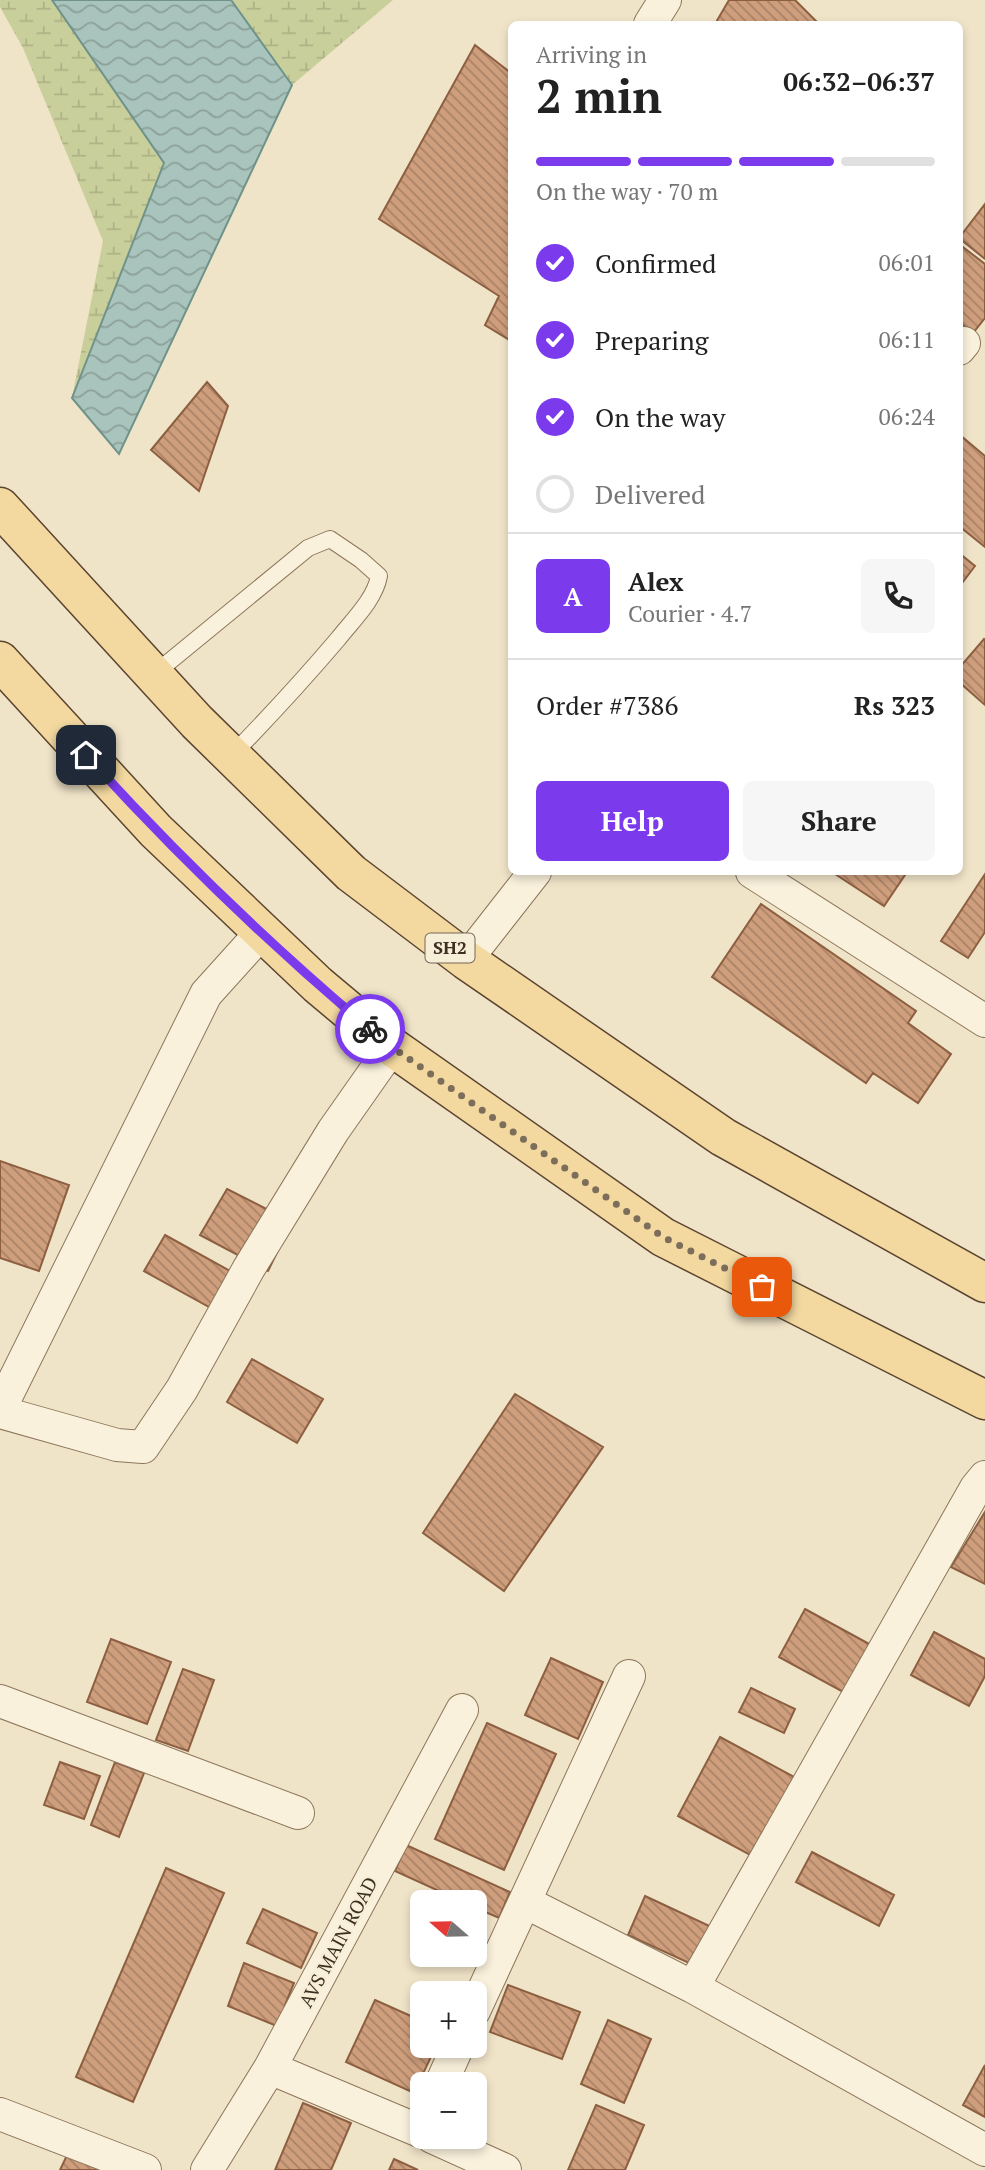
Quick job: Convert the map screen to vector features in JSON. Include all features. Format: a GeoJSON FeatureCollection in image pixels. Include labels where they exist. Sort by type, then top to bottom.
{"type":"FeatureCollection","features":[{"type":"Feature","properties":{"kind":"main road","name":"SH2"},"geometry":{"type":"LineString","coordinates":[[0,507],[153,675],[231,756],[351,873],[466,960],[723,1138],[985,1283]]}},
{"type":"Feature","properties":{"kind":"main road"},"geometry":{"type":"LineString","coordinates":[[0,661],[156,831],[261,933],[392,1047],[663,1237],[985,1400]]}},
{"type":"Feature","properties":{"kind":"street"},"geometry":{"type":"LineString","coordinates":[[652,21],[665,0]]}},
{"type":"Feature","properties":{"kind":"street"},"geometry":{"type":"LineString","coordinates":[[466,960],[533,875]]}},
{"type":"Feature","properties":{"kind":"street"},"geometry":{"type":"LineString","coordinates":[[757,875],[985,1021]]}},
{"type":"Feature","properties":{"kind":"street"},"geometry":{"type":"LineString","coordinates":[[261,933],[206,993],[0,1410],[117,1445],[143,1447],[182,1389],[249,1268],[333,1131],[392,1047]]}},
{"type":"Feature","properties":{"kind":"street"},"geometry":{"type":"LineString","coordinates":[[693,1987],[976,1488],[985,1477]]}},
{"type":"Feature","properties":{"kind":"street"},"geometry":{"type":"LineString","coordinates":[[487,1983],[629,1676]]}},
{"type":"Feature","properties":{"kind":"street"},"geometry":{"type":"LineString","coordinates":[[0,1701],[298,1813]]}},
{"type":"Feature","properties":{"kind":"street","name":"AVS MAIN ROAD"},"geometry":{"type":"LineString","coordinates":[[207,2170],[270,2068],[462,1710]]}},
{"type":"Feature","properties":{"kind":"street"},"geometry":{"type":"LineString","coordinates":[[525,1902],[693,1987],[985,2150]]}},
{"type":"Feature","properties":{"kind":"street"},"geometry":{"type":"LineString","coordinates":[[270,2068],[410,2127]]}},
{"type":"Feature","properties":{"kind":"street"},"geometry":{"type":"LineString","coordinates":[[0,2114],[145,2170]]}},
{"type":"Feature","properties":{"kind":"street"},"geometry":{"type":"LineString","coordinates":[[459,2149],[505,2170]]}},
{"type":"Feature","properties":{"kind":"lane"},"geometry":{"type":"LineString","coordinates":[[153,675],[308,548],[330,539],[379,576],[377,589],[345,630],[296,689],[231,756]]}},
{"type":"Feature","properties":{"kind":"green space"},"geometry":{"type":"Polygon","coordinates":[[[0,0],[52,0],[164,163],[72,398],[103,241],[23,48],[0,7],[0,0]]]}},
{"type":"Feature","properties":{"kind":"green space"},"geometry":{"type":"Polygon","coordinates":[[[231,0],[393,0],[292,85],[231,0]]]}},
{"type":"Feature","properties":{"kind":"water"},"geometry":{"type":"Polygon","coordinates":[[[52,0],[231,0],[292,85],[119,454],[72,398],[164,163],[52,0]]]}},
{"type":"Feature","properties":{"kind":"building"},"geometry":{"type":"Polygon","coordinates":[[[729,0],[795,0],[816,21],[717,21],[729,0]]]}},
{"type":"Feature","properties":{"kind":"building"},"geometry":{"type":"Polygon","coordinates":[[[475,45],[508,71],[508,339],[485,325],[499,296],[379,219],[475,45]]]}},
{"type":"Feature","properties":{"kind":"building"},"geometry":{"type":"Polygon","coordinates":[[[985,204],[985,259],[963,241],[963,233],[985,204]]]}},
{"type":"Feature","properties":{"kind":"building"},"geometry":{"type":"Polygon","coordinates":[[[963,247],[985,264],[985,318],[973,333],[963,325],[963,247]]]}},
{"type":"Feature","properties":{"kind":"building"},"geometry":{"type":"Polygon","coordinates":[[[207,382],[228,406],[199,491],[151,450],[207,382]]]}},
{"type":"Feature","properties":{"kind":"building"},"geometry":{"type":"Polygon","coordinates":[[[963,438],[985,456],[985,547],[963,529],[963,438]]]}},
{"type":"Feature","properties":{"kind":"building"},"geometry":{"type":"Polygon","coordinates":[[[963,556],[975,566],[963,582],[963,556]]]}},
{"type":"Feature","properties":{"kind":"building"},"geometry":{"type":"Polygon","coordinates":[[[984,639],[985,705],[963,686],[963,663],[984,639]]]}},
{"type":"Feature","properties":{"kind":"building"},"geometry":{"type":"Polygon","coordinates":[[[985,874],[985,932],[968,958],[941,941],[985,874]]]}},
{"type":"Feature","properties":{"kind":"building"},"geometry":{"type":"Polygon","coordinates":[[[837,875],[905,875],[884,906],[837,875]]]}},
{"type":"Feature","properties":{"kind":"building"},"geometry":{"type":"Polygon","coordinates":[[[761,904],[916,1011],[908,1023],[951,1054],[918,1103],[873,1073],[866,1083],[712,977],[761,904]]]}},
{"type":"Feature","properties":{"kind":"building"},"geometry":{"type":"Polygon","coordinates":[[[0,1161],[69,1185],[39,1271],[0,1258],[0,1161]]]}},
{"type":"Feature","properties":{"kind":"building"},"geometry":{"type":"Polygon","coordinates":[[[227,1189],[292,1222],[268,1271],[200,1235],[227,1189]]]}},
{"type":"Feature","properties":{"kind":"building"},"geometry":{"type":"Polygon","coordinates":[[[165,1235],[250,1282],[227,1317],[144,1271],[165,1235]]]}},
{"type":"Feature","properties":{"kind":"building"},"geometry":{"type":"Polygon","coordinates":[[[252,1359],[323,1399],[297,1443],[227,1402],[252,1359]]]}},
{"type":"Feature","properties":{"kind":"building"},"geometry":{"type":"Polygon","coordinates":[[[515,1394],[603,1447],[504,1591],[423,1533],[515,1394]]]}},
{"type":"Feature","properties":{"kind":"building"},"geometry":{"type":"Polygon","coordinates":[[[985,1512],[985,1584],[951,1567],[985,1512]]]}},
{"type":"Feature","properties":{"kind":"building"},"geometry":{"type":"Polygon","coordinates":[[[805,1609],[882,1651],[856,1699],[779,1657],[805,1609]]]}},
{"type":"Feature","properties":{"kind":"building"},"geometry":{"type":"Polygon","coordinates":[[[934,1632],[985,1659],[985,1676],[969,1706],[911,1675],[934,1632]]]}},
{"type":"Feature","properties":{"kind":"building"},"geometry":{"type":"Polygon","coordinates":[[[111,1639],[171,1662],[147,1724],[87,1702],[111,1639]]]}},
{"type":"Feature","properties":{"kind":"building"},"geometry":{"type":"Polygon","coordinates":[[[551,1658],[603,1682],[578,1739],[525,1715],[551,1658]]]}},
{"type":"Feature","properties":{"kind":"building"},"geometry":{"type":"Polygon","coordinates":[[[183,1669],[214,1680],[188,1751],[156,1740],[183,1669]]]}},
{"type":"Feature","properties":{"kind":"building"},"geometry":{"type":"Polygon","coordinates":[[[751,1688],[795,1709],[784,1733],[739,1712],[751,1688]]]}},
{"type":"Feature","properties":{"kind":"building"},"geometry":{"type":"Polygon","coordinates":[[[487,1723],[556,1754],[504,1870],[435,1839],[487,1723]]]}},
{"type":"Feature","properties":{"kind":"building"},"geometry":{"type":"Polygon","coordinates":[[[720,1737],[809,1785],[767,1864],[678,1816],[720,1737]]]}},
{"type":"Feature","properties":{"kind":"building"},"geometry":{"type":"Polygon","coordinates":[[[60,1762],[100,1776],[84,1819],[44,1805],[60,1762]]]}},
{"type":"Feature","properties":{"kind":"building"},"geometry":{"type":"Polygon","coordinates":[[[115,1762],[144,1773],[119,1837],[91,1825],[115,1762]]]}},
{"type":"Feature","properties":{"kind":"building"},"geometry":{"type":"Polygon","coordinates":[[[406,1845],[510,1892],[499,1918],[487,1913],[487,1890],[437,1890],[395,1871],[406,1845]]]}},
{"type":"Feature","properties":{"kind":"building"},"geometry":{"type":"Polygon","coordinates":[[[812,1852],[894,1895],[879,1926],[796,1882],[812,1852]]]}},
{"type":"Feature","properties":{"kind":"building"},"geometry":{"type":"Polygon","coordinates":[[[166,1868],[224,1893],[133,2102],[76,2077],[166,1868]]]}},
{"type":"Feature","properties":{"kind":"building"},"geometry":{"type":"Polygon","coordinates":[[[645,1896],[718,1930],[700,1968],[628,1935],[645,1896]]]}},
{"type":"Feature","properties":{"kind":"building"},"geometry":{"type":"Polygon","coordinates":[[[263,1909],[317,1933],[301,1968],[247,1943],[263,1909]]]}},
{"type":"Feature","properties":{"kind":"building"},"geometry":{"type":"Polygon","coordinates":[[[244,1963],[294,1983],[285,2005],[293,2008],[284,2029],[228,2006],[244,1963]]]}},
{"type":"Feature","properties":{"kind":"building"},"geometry":{"type":"Polygon","coordinates":[[[508,1985],[580,2012],[562,2059],[490,2032],[508,1985]]]}},
{"type":"Feature","properties":{"kind":"building"},"geometry":{"type":"Polygon","coordinates":[[[375,2000],[410,2016],[410,2058],[430,2058],[424,2072],[410,2072],[410,2091],[346,2062],[375,2000]]]}},
{"type":"Feature","properties":{"kind":"building"},"geometry":{"type":"Polygon","coordinates":[[[608,2020],[651,2039],[624,2103],[581,2084],[608,2020]]]}},
{"type":"Feature","properties":{"kind":"building"},"geometry":{"type":"Polygon","coordinates":[[[985,2065],[985,2117],[963,2105],[985,2065]]]}},
{"type":"Feature","properties":{"kind":"building"},"geometry":{"type":"Polygon","coordinates":[[[303,2103],[351,2123],[331,2170],[275,2170],[303,2103]]]}},
{"type":"Feature","properties":{"kind":"building"},"geometry":{"type":"Polygon","coordinates":[[[596,2105],[644,2125],[625,2170],[568,2170],[596,2105]]]}},
{"type":"Feature","properties":{"kind":"building"},"geometry":{"type":"Polygon","coordinates":[[[69,2151],[113,2170],[60,2170],[69,2151]]]}},
{"type":"Feature","properties":{"kind":"building"},"geometry":{"type":"Polygon","coordinates":[[[394,2159],[418,2170],[389,2170],[394,2159]]]}},
{"type":"Feature","properties":{"kind":"way so far"},"geometry":{"type":"LineString","coordinates":[[370,1029],[663,1237],[762,1287]]}},
{"type":"Feature","properties":{"kind":"route"},"geometry":{"type":"LineString","coordinates":[[86,755],[156,831],[261,933],[370,1029]]}}]}
